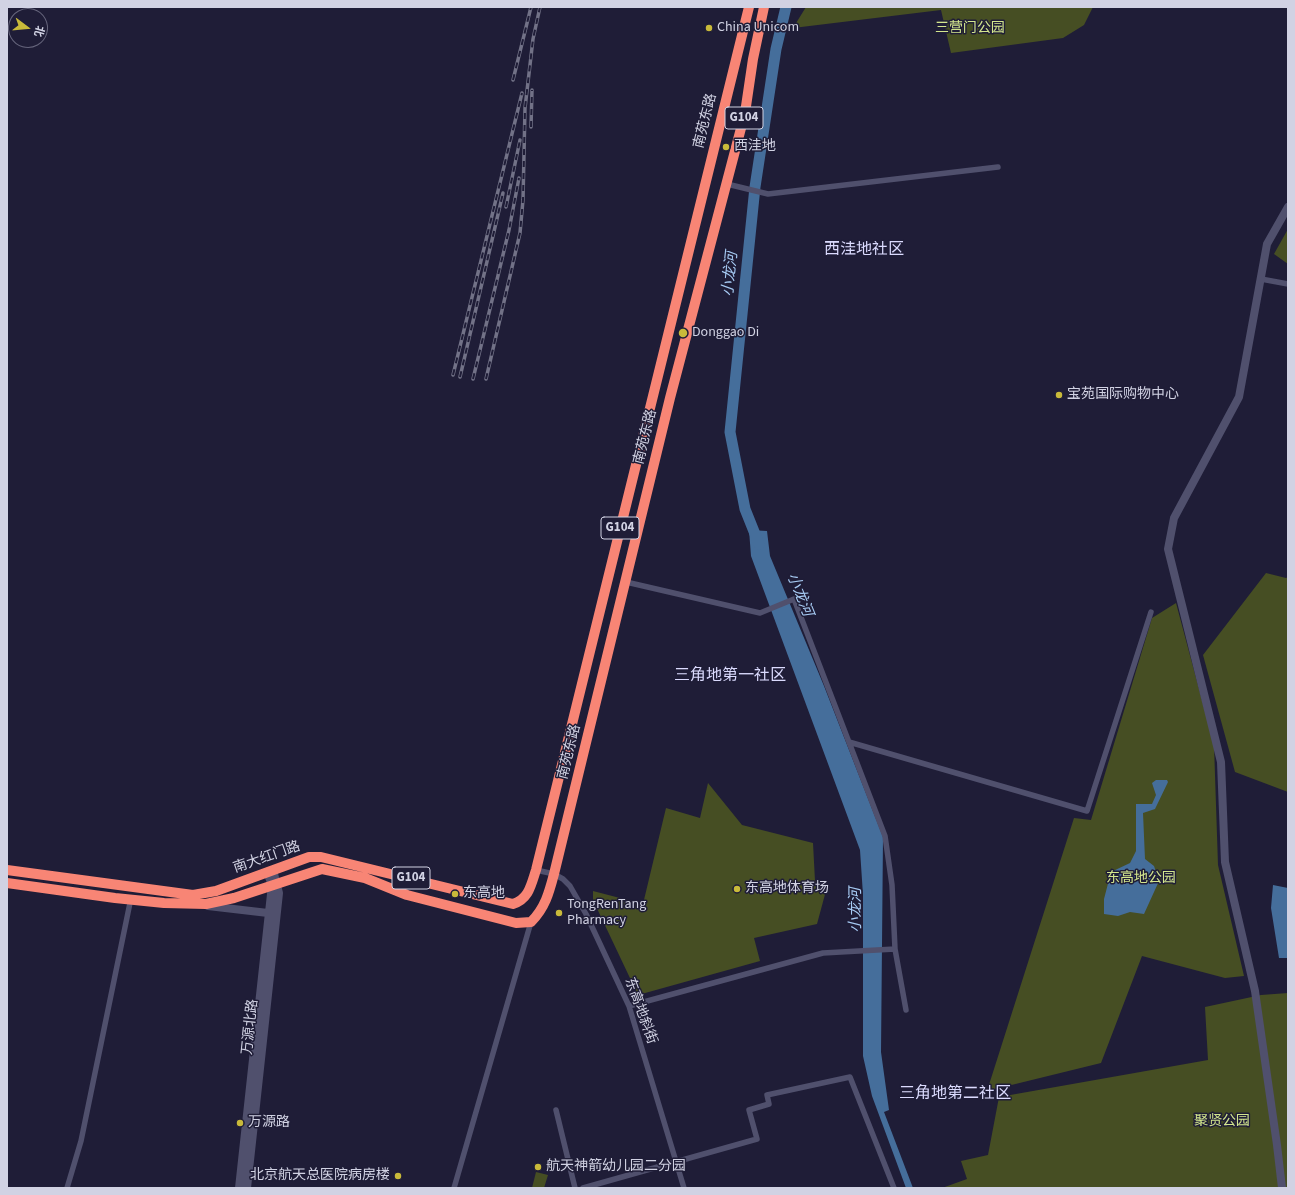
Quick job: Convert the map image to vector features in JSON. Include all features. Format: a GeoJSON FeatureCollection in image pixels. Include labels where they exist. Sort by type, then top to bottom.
{"type":"FeatureCollection","features":[{"type":"Feature","properties":{"kind":"highway","name":"南苑东路"},"geometry":{"type":"LineString","coordinates":[[536,870],[748,7]]}},
{"type":"Feature","properties":{"kind":"highway","name":"南苑东路"},"geometry":{"type":"LineString","coordinates":[[554,874],[670,398],[745,113],[753,59],[764,7]]}},
{"type":"Feature","properties":{"kind":"highway","name":"南大红门路"},"geometry":{"type":"LineString","coordinates":[[7,870],[194,895],[216,891],[309,857],[332,858],[513,904],[521,901],[528,894],[536,870]]}},
{"type":"Feature","properties":{"kind":"highway","name":"南大红门路"},"geometry":{"type":"LineString","coordinates":[[7,883],[189,904],[215,902],[308,872],[322,869],[365,878],[407,895],[500,920],[516,923],[531,922]]}},
{"type":"Feature","properties":{"kind":"highway","name":"G104"},"geometry":{"type":"LineString","coordinates":[[531,922],[547,901],[554,874]]}},
{"type":"Feature","properties":{"kind":"street"},"geometry":{"type":"LineString","coordinates":[[727,184],[768,194],[998,167]]}},
{"type":"Feature","properties":{"kind":"street"},"geometry":{"type":"LineString","coordinates":[[1282,1188],[1254,991],[1226,862],[1221,762],[1168,548],[1174,518],[1239,397],[1267,244],[1288,207]]}},
{"type":"Feature","properties":{"kind":"street"},"geometry":{"type":"LineString","coordinates":[[1261,279],[1288,284]]}},
{"type":"Feature","properties":{"kind":"street"},"geometry":{"type":"LineString","coordinates":[[626,582],[760,613],[794,600],[885,836],[892,884],[892,949],[906,1010]]}},
{"type":"Feature","properties":{"kind":"street"},"geometry":{"type":"LineString","coordinates":[[849,742],[1087,811],[1151,612]]}},
{"type":"Feature","properties":{"kind":"street","name":"东高地斜街"},"geometry":{"type":"LineString","coordinates":[[536,870],[554,874],[570,886],[586,914],[629,1006],[684,1188]]}},
{"type":"Feature","properties":{"kind":"street"},"geometry":{"type":"LineString","coordinates":[[270,871],[274,884]]}},
{"type":"Feature","properties":{"kind":"street","name":"万源北路"},"geometry":{"type":"LineString","coordinates":[[239,1188],[268,913],[274,884]]}},
{"type":"Feature","properties":{"kind":"street","name":"万源北路"},"geometry":{"type":"LineString","coordinates":[[248,1188],[279,893],[274,884]]}},
{"type":"Feature","properties":{"kind":"street"},"geometry":{"type":"LineString","coordinates":[[67,1188],[81,1141],[131,898]]}},
{"type":"Feature","properties":{"kind":"street"},"geometry":{"type":"LineString","coordinates":[[189,904],[268,913]]}},
{"type":"Feature","properties":{"kind":"street"},"geometry":{"type":"LineString","coordinates":[[454,1188],[531,922]]}},
{"type":"Feature","properties":{"kind":"street"},"geometry":{"type":"LineString","coordinates":[[629,1006],[823,953],[849,950],[892,949]]}},
{"type":"Feature","properties":{"kind":"street"},"geometry":{"type":"LineString","coordinates":[[583,1188],[757,1139],[749,1110],[769,1104],[767,1095],[850,1077],[894,1188]]}},
{"type":"Feature","properties":{"kind":"street"},"geometry":{"type":"LineString","coordinates":[[556,1110],[575,1188]]}},
{"type":"Feature","properties":{"kind":"green space","name":"三营门公园"},"geometry":{"type":"Polygon","coordinates":[[[806,7],[1093,7],[1084,25],[1063,38],[951,53],[941,10],[793,28],[806,7]]]}},
{"type":"Feature","properties":{"kind":"green space"},"geometry":{"type":"Polygon","coordinates":[[[1288,229],[1288,264],[1274,254],[1288,229]]]}},
{"type":"Feature","properties":{"kind":"green space"},"geometry":{"type":"Polygon","coordinates":[[[1266,573],[1286,578],[1288,577],[1288,792],[1235,772],[1203,655],[1266,573]]]}},
{"type":"Feature","properties":{"kind":"green space","name":"东高地公园"},"geometry":{"type":"Polygon","coordinates":[[[1176,603],[1214,745],[1218,865],[1244,976],[1225,978],[1142,956],[1101,1063],[987,1091],[1074,818],[1091,820],[1152,618],[1176,603]]]}},
{"type":"Feature","properties":{"kind":"green space","name":"东高地体育场"},"geometry":{"type":"Polygon","coordinates":[[[708,783],[742,825],[813,843],[815,881],[826,882],[827,887],[817,924],[754,938],[760,961],[638,995],[593,900],[593,891],[643,904],[666,808],[700,818],[708,783]]]}},
{"type":"Feature","properties":{"kind":"green space","name":"聚贤公园"},"geometry":{"type":"Polygon","coordinates":[[[1288,993],[1288,1188],[942,1188],[967,1179],[961,1161],[988,1155],[999,1097],[1208,1060],[1205,1007],[1261,995],[1288,993]]]}},
{"type":"Feature","properties":{"kind":"green space"},"geometry":{"type":"Polygon","coordinates":[[[536,1172],[548,1175],[544,1188],[532,1188],[536,1172]]]}},
{"type":"Feature","properties":{"kind":"water"},"geometry":{"type":"Polygon","coordinates":[[[749,530],[767,531],[770,556],[824,686],[883,837],[881,1052],[889,1110],[884,1112],[913,1188],[906,1188],[872,1096],[863,1056],[863,895],[860,850],[751,556],[749,530]]]}},
{"type":"Feature","properties":{"kind":"water"},"geometry":{"type":"Polygon","coordinates":[[[1156,780],[1167,780],[1168,782],[1155,809],[1143,813],[1145,859],[1154,866],[1159,881],[1144,914],[1130,912],[1118,916],[1104,914],[1104,899],[1111,872],[1130,863],[1136,851],[1136,804],[1152,804],[1156,795],[1152,783],[1156,780]]]}},
{"type":"Feature","properties":{"kind":"water"},"geometry":{"type":"Polygon","coordinates":[[[1273,885],[1288,888],[1288,958],[1279,958],[1271,908],[1273,885]]]}},
{"type":"Feature","properties":{"kind":"waterway","name":"小龙河"},"geometry":{"type":"LineString","coordinates":[[759,544],[745,509],[730,432],[755,187],[776,49],[786,7]]}},
{"type":"Feature","properties":{"kind":"railway"},"geometry":{"type":"LineString","coordinates":[[513,80],[531,7]]}},
{"type":"Feature","properties":{"kind":"railway"},"geometry":{"type":"LineString","coordinates":[[486,379],[520,233],[523,200],[525,108],[533,39],[540,7]]}},
{"type":"Feature","properties":{"kind":"railway"},"geometry":{"type":"LineString","coordinates":[[531,127],[532,90]]}},
{"type":"Feature","properties":{"kind":"railway"},"geometry":{"type":"LineString","coordinates":[[453,375],[522,93]]}},
{"type":"Feature","properties":{"kind":"railway"},"geometry":{"type":"LineString","coordinates":[[506,207],[520,140]]}},
{"type":"Feature","properties":{"kind":"railway"},"geometry":{"type":"LineString","coordinates":[[473,379],[509,230],[519,178]]}},
{"type":"Feature","properties":{"kind":"railway"},"geometry":{"type":"LineString","coordinates":[[460,377],[503,193]]}},
{"type":"Feature","properties":{"kind":"place","name":"China Unicom"},"geometry":{"type":"Point","coordinates":[709,28]}},
{"type":"Feature","properties":{"kind":"place","name":"西洼地"},"geometry":{"type":"Point","coordinates":[726,147]}},
{"type":"Feature","properties":{"kind":"place","name":"Donggao Di"},"geometry":{"type":"Point","coordinates":[683,333]}},
{"type":"Feature","properties":{"kind":"place","name":"宝苑国际购物中心"},"geometry":{"type":"Point","coordinates":[1059,395]}},
{"type":"Feature","properties":{"kind":"place","name":"东高地体育场"},"geometry":{"type":"Point","coordinates":[737,889]}},
{"type":"Feature","properties":{"kind":"place","name":"东高地"},"geometry":{"type":"Point","coordinates":[455,894]}},
{"type":"Feature","properties":{"kind":"place","name":"TongRenTang Pharmacy"},"geometry":{"type":"Point","coordinates":[559,913]}},
{"type":"Feature","properties":{"kind":"place","name":"万源路"},"geometry":{"type":"Point","coordinates":[240,1123]}},
{"type":"Feature","properties":{"kind":"place","name":"航天神箭幼儿园二分园"},"geometry":{"type":"Point","coordinates":[538,1167]}},
{"type":"Feature","properties":{"kind":"place","name":"北京航天总医院病房楼"},"geometry":{"type":"Point","coordinates":[398,1176]}},
{"type":"Feature","properties":{"kind":"district","name":"西洼地社区"},"geometry":{"type":"Point","coordinates":[864,250]}},
{"type":"Feature","properties":{"kind":"district","name":"三角地第一社区"},"geometry":{"type":"Point","coordinates":[730,676]}},
{"type":"Feature","properties":{"kind":"district","name":"三角地第二社区"},"geometry":{"type":"Point","coordinates":[955,1094]}}]}
